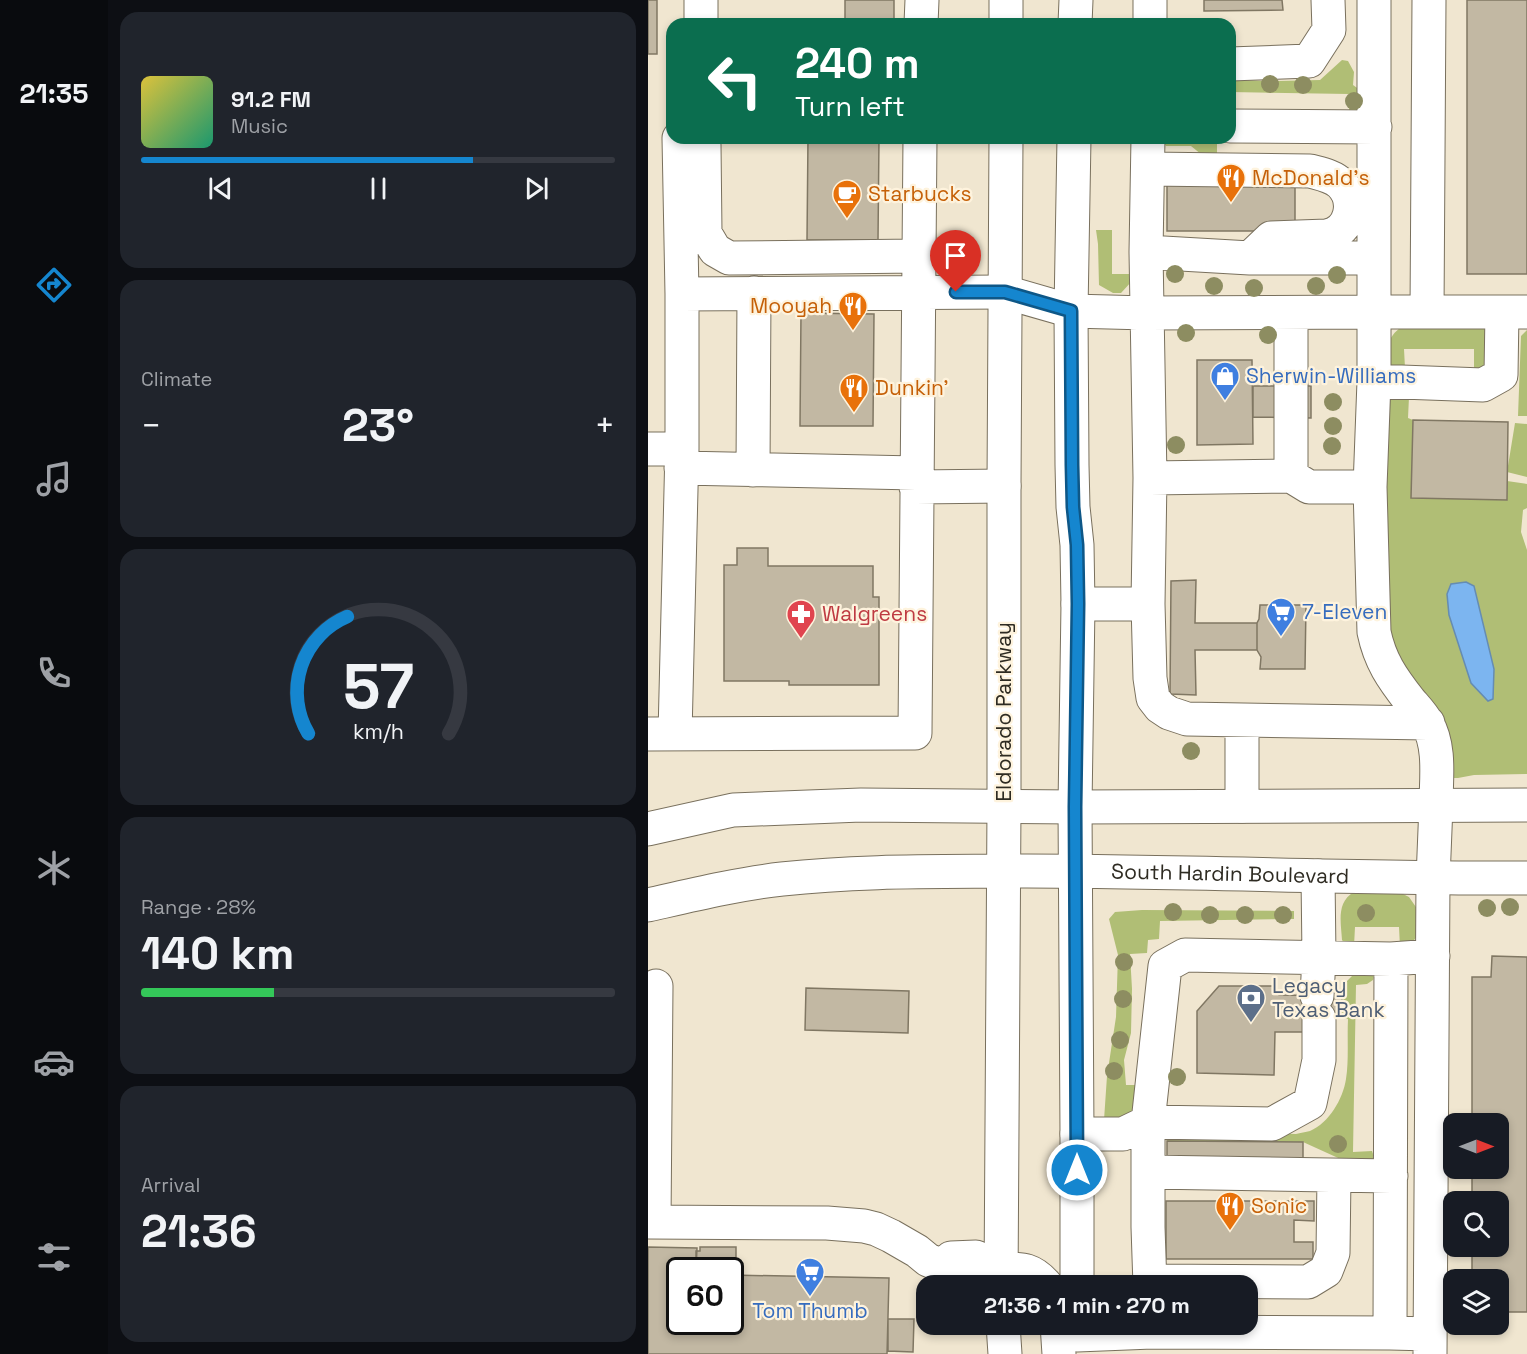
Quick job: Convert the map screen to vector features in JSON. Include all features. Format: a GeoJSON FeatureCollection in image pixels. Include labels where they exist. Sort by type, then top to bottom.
{"type":"FeatureCollection","features":[{"type":"Feature","properties":{"kind":"main road"},"geometry":{"type":"LineString","coordinates":[[701,0],[701,18]]}},
{"type":"Feature","properties":{"kind":"main road"},"geometry":{"type":"LineString","coordinates":[[921,18],[922,0]]}},
{"type":"Feature","properties":{"kind":"main road"},"geometry":{"type":"LineString","coordinates":[[1006,0],[1006,18]]}},
{"type":"Feature","properties":{"kind":"main road"},"geometry":{"type":"LineString","coordinates":[[1075,18],[1076,0]]}},
{"type":"Feature","properties":{"kind":"main road"},"geometry":{"type":"LineString","coordinates":[[1150,0],[1150,18]]}},
{"type":"Feature","properties":{"kind":"main road"},"geometry":{"type":"LineString","coordinates":[[1236,64],[1309,61],[1329,30],[1328,0]]}},
{"type":"Feature","properties":{"kind":"main road"},"geometry":{"type":"LineString","coordinates":[[1069,1338],[1390,1333],[1430,1344],[1435,746],[1428,723],[1386,667],[1376,646],[1374,632],[1370,487],[1374,381],[1374,0]]}},
{"type":"Feature","properties":{"kind":"main road"},"geometry":{"type":"LineString","coordinates":[[1427,312],[1429,0]]}},
{"type":"Feature","properties":{"kind":"main road"},"geometry":{"type":"LineString","coordinates":[[1236,126],[1375,127]]}},
{"type":"Feature","properties":{"kind":"main road"},"geometry":{"type":"LineString","coordinates":[[679,144],[682,294],[681,459],[661,734],[915,733],[920,144]]}},
{"type":"Feature","properties":{"kind":"main road"},"geometry":{"type":"LineString","coordinates":[[704,144],[705,233],[715,250],[729,258],[918,256]]}},
{"type":"Feature","properties":{"kind":"main road","name":"Eldorado Parkway"},"geometry":{"type":"LineString","coordinates":[[1001,1275],[1006,144]]}},
{"type":"Feature","properties":{"kind":"main road"},"geometry":{"type":"LineString","coordinates":[[1074,144],[1071,311],[1073,507],[1077,545],[1078,604],[1075,807],[1077,1275]]}},
{"type":"Feature","properties":{"kind":"main road"},"geometry":{"type":"LineString","coordinates":[[1250,258],[1271,238],[1328,236],[1341,230],[1350,217],[1351,207],[1350,200],[1341,185],[1334,179],[1310,171],[1148,153],[1146,252],[1150,478],[1148,604],[1150,678],[1153,698],[1160,707],[1186,720],[1428,723]]}},
{"type":"Feature","properties":{"kind":"main road"},"geometry":{"type":"LineString","coordinates":[[1146,252],[1250,258],[1374,258]]}},
{"type":"Feature","properties":{"kind":"main road"},"geometry":{"type":"LineString","coordinates":[[682,294],[1005,292],[1071,311],[1147,313],[1515,312],[1501,375],[1483,385],[1374,381]]}},
{"type":"Feature","properties":{"kind":"main road"},"geometry":{"type":"LineString","coordinates":[[753,470],[754,293]]}},
{"type":"Feature","properties":{"kind":"main road"},"geometry":{"type":"LineString","coordinates":[[1291,313],[1291,476]]}},
{"type":"Feature","properties":{"kind":"main road"},"geometry":{"type":"LineString","coordinates":[[648,449],[681,459],[753,470],[1004,486]]}},
{"type":"Feature","properties":{"kind":"main road"},"geometry":{"type":"LineString","coordinates":[[1150,478],[1291,476],[1309,487],[1370,487]]}},
{"type":"Feature","properties":{"kind":"main road"},"geometry":{"type":"LineString","coordinates":[[1078,604],[1148,604]]}},
{"type":"Feature","properties":{"kind":"main road"},"geometry":{"type":"LineString","coordinates":[[1242,720],[1242,806]]}},
{"type":"Feature","properties":{"kind":"main road"},"geometry":{"type":"LineString","coordinates":[[648,829],[733,810],[861,805],[1075,807],[1527,805]]}},
{"type":"Feature","properties":{"kind":"main road","name":"South Hardin Boulevard"},"geometry":{"type":"LineString","coordinates":[[648,905],[780,879],[865,872],[1076,871],[1433,879],[1527,878]]}},
{"type":"Feature","properties":{"kind":"main road"},"geometry":{"type":"LineString","coordinates":[[1077,1134],[1123,1134],[1148,1122],[1272,1124],[1310,1103],[1319,1060],[1318,876]]}},
{"type":"Feature","properties":{"kind":"main road"},"geometry":{"type":"LineString","coordinates":[[1150,1275],[1148,1122],[1165,966],[1185,956],[1433,957]]}},
{"type":"Feature","properties":{"kind":"main road"},"geometry":{"type":"LineString","coordinates":[[1390,1333],[1391,958]]}},
{"type":"Feature","properties":{"kind":"main road"},"geometry":{"type":"LineString","coordinates":[[656,986],[651,1222],[827,1223],[864,1226],[891,1236],[928,1260],[943,1266],[951,1258],[976,1257],[998,1275]]}},
{"type":"Feature","properties":{"kind":"main road"},"geometry":{"type":"LineString","coordinates":[[1149,1172],[1391,1176]]}},
{"type":"Feature","properties":{"kind":"main road"},"geometry":{"type":"LineString","coordinates":[[1258,1282],[1308,1282],[1326,1271],[1333,1253],[1334,1176]]}},
{"type":"Feature","properties":{"kind":"main road"},"geometry":{"type":"LineString","coordinates":[[1006,1275],[1023,1269],[1036,1275]]}},
{"type":"Feature","properties":{"kind":"main road"},"geometry":{"type":"LineString","coordinates":[[1004,1335],[1005,1354]]}},
{"type":"Feature","properties":{"kind":"green space"},"geometry":{"type":"Polygon","coordinates":[[[1342,60],[1348,61],[1354,72],[1353,85],[1360,90],[1361,110],[1352,113],[1349,111],[1349,94],[1236,92],[1236,80],[1320,80],[1342,60]]]}},
{"type":"Feature","properties":{"kind":"green space"},"geometry":{"type":"Polygon","coordinates":[[[1165,144],[1217,144],[1217,162],[1207,159],[1191,146],[1166,146],[1165,144]]]}},
{"type":"Feature","properties":{"kind":"green space"},"geometry":{"type":"Polygon","coordinates":[[[1096,230],[1112,230],[1112,274],[1134,274],[1132,281],[1121,293],[1113,293],[1099,285],[1096,230]]]}},
{"type":"Feature","properties":{"kind":"green space"},"geometry":{"type":"Polygon","coordinates":[[[1403,326],[1484,329],[1491,339],[1490,363],[1474,371],[1474,349],[1404,349],[1405,368],[1388,368],[1390,339],[1403,326]]]}},
{"type":"Feature","properties":{"kind":"green space"},"geometry":{"type":"Polygon","coordinates":[[[1527,330],[1527,416],[1518,416],[1521,336],[1527,330]]]}},
{"type":"Feature","properties":{"kind":"green space"},"geometry":{"type":"Polygon","coordinates":[[[1396,396],[1409,397],[1408,418],[1413,420],[1412,498],[1507,481],[1527,484],[1527,508],[1523,510],[1521,532],[1527,550],[1527,774],[1449,778],[1380,634],[1388,399],[1396,396]]]}},
{"type":"Feature","properties":{"kind":"green space"},"geometry":{"type":"Polygon","coordinates":[[[1515,423],[1527,424],[1527,477],[1507,472],[1515,423]]]}},
{"type":"Feature","properties":{"kind":"green space"},"geometry":{"type":"Polygon","coordinates":[[[1354,892],[1403,894],[1409,897],[1418,910],[1418,935],[1411,944],[1400,947],[1399,927],[1355,927],[1354,946],[1346,945],[1342,940],[1341,913],[1344,901],[1354,892]]]}},
{"type":"Feature","properties":{"kind":"green space"},"geometry":{"type":"Polygon","coordinates":[[[1142,910],[1294,911],[1294,919],[1160,921],[1159,939],[1148,940],[1147,953],[1130,954],[1131,1033],[1124,1060],[1126,1085],[1138,1085],[1133,1114],[1104,1120],[1107,1076],[1116,1017],[1118,955],[1109,919],[1115,912],[1142,910]]]}},
{"type":"Feature","properties":{"kind":"green space"},"geometry":{"type":"Polygon","coordinates":[[[1374,975],[1373,980],[1367,984],[1356,985],[1353,1152],[1372,1151],[1373,1160],[1347,1162],[1303,1142],[1167,1141],[1166,1136],[1172,1132],[1296,1134],[1317,1127],[1334,1110],[1346,1079],[1348,1019],[1341,1017],[1342,996],[1346,995],[1347,981],[1352,976],[1374,975]]]}},
{"type":"Feature","properties":{"kind":"water"},"geometry":{"type":"Polygon","coordinates":[[[1466,582],[1474,586],[1494,669],[1493,699],[1488,701],[1471,683],[1449,615],[1447,594],[1451,584],[1466,582]]]}},
{"type":"Feature","properties":{"kind":"building"},"geometry":{"type":"Polygon","coordinates":[[[648,0],[657,0],[657,54],[648,54],[648,0]]]}},
{"type":"Feature","properties":{"kind":"building"},"geometry":{"type":"Polygon","coordinates":[[[845,0],[894,0],[894,18],[845,18],[845,0]]]}},
{"type":"Feature","properties":{"kind":"building"},"geometry":{"type":"Polygon","coordinates":[[[1204,0],[1282,0],[1283,10],[1204,11],[1204,0]]]}},
{"type":"Feature","properties":{"kind":"building"},"geometry":{"type":"Polygon","coordinates":[[[1467,0],[1527,0],[1527,274],[1467,274],[1467,0]]]}},
{"type":"Feature","properties":{"kind":"building"},"geometry":{"type":"Polygon","coordinates":[[[808,144],[879,144],[878,240],[807,240],[808,144]]]}},
{"type":"Feature","properties":{"kind":"building","name":"McDonald's"},"geometry":{"type":"Polygon","coordinates":[[[1167,175],[1295,175],[1295,231],[1167,231],[1167,175]]]}},
{"type":"Feature","properties":{"kind":"building"},"geometry":{"type":"Polygon","coordinates":[[[801,313],[874,314],[873,426],[800,426],[801,313]]]}},
{"type":"Feature","properties":{"kind":"building","name":"Sherwin-Williams"},"geometry":{"type":"Polygon","coordinates":[[[1197,360],[1252,360],[1253,444],[1197,445],[1197,360]]]}},
{"type":"Feature","properties":{"kind":"building"},"geometry":{"type":"Polygon","coordinates":[[[1253,386],[1311,386],[1311,418],[1253,417],[1253,386]]]}},
{"type":"Feature","properties":{"kind":"building"},"geometry":{"type":"Polygon","coordinates":[[[1413,420],[1508,422],[1507,500],[1411,498],[1413,420]]]}},
{"type":"Feature","properties":{"kind":"building","name":"Walgreens"},"geometry":{"type":"Polygon","coordinates":[[[737,548],[768,548],[768,566],[873,566],[873,597],[879,597],[879,685],[789,685],[789,681],[724,681],[724,565],[737,565],[737,548]]]}},
{"type":"Feature","properties":{"kind":"building","name":"7-Eleven"},"geometry":{"type":"Polygon","coordinates":[[[1196,580],[1195,623],[1257,623],[1257,650],[1195,650],[1196,695],[1170,694],[1171,581],[1196,580]]]}},
{"type":"Feature","properties":{"kind":"building","name":"7-Eleven"},"geometry":{"type":"Polygon","coordinates":[[[1260,605],[1306,605],[1305,669],[1260,669],[1257,623],[1260,605]]]}},
{"type":"Feature","properties":{"kind":"building"},"geometry":{"type":"Polygon","coordinates":[[[1492,956],[1527,957],[1527,1312],[1509,1312],[1509,1269],[1472,1269],[1472,1257],[1509,1257],[1509,1191],[1472,1191],[1472,1179],[1509,1179],[1509,1113],[1472,1113],[1472,977],[1491,977],[1492,956]]]}},
{"type":"Feature","properties":{"kind":"building"},"geometry":{"type":"Polygon","coordinates":[[[1219,986],[1275,986],[1279,995],[1342,996],[1341,1017],[1313,1018],[1313,1032],[1275,1032],[1274,1075],[1197,1073],[1197,1011],[1219,986]]]}},
{"type":"Feature","properties":{"kind":"building"},"geometry":{"type":"Polygon","coordinates":[[[806,988],[909,991],[908,1033],[805,1030],[806,988]]]}},
{"type":"Feature","properties":{"kind":"building"},"geometry":{"type":"Polygon","coordinates":[[[1167,1141],[1303,1142],[1303,1160],[1167,1159],[1167,1141]]]}},
{"type":"Feature","properties":{"kind":"building","name":"Sonic"},"geometry":{"type":"Polygon","coordinates":[[[1166,1201],[1314,1201],[1314,1221],[1294,1220],[1294,1242],[1313,1242],[1313,1259],[1166,1259],[1166,1201]]]}},
{"type":"Feature","properties":{"kind":"building","name":"Tom Thumb"},"geometry":{"type":"Polygon","coordinates":[[[648,1247],[697,1248],[697,1257],[666,1257],[666,1335],[744,1335],[744,1275],[889,1278],[887,1354],[648,1354],[648,1247]]]}},
{"type":"Feature","properties":{"kind":"building"},"geometry":{"type":"Polygon","coordinates":[[[700,1247],[736,1247],[736,1257],[696,1257],[696,1251],[700,1251],[700,1247]]]}},
{"type":"Feature","properties":{"kind":"building"},"geometry":{"type":"Polygon","coordinates":[[[888,1319],[914,1319],[913,1352],[888,1351],[888,1319]]]}},
{"type":"Feature","properties":{"kind":"place","name":"McDonald's"},"geometry":{"type":"Point","coordinates":[1231,204]}},
{"type":"Feature","properties":{"kind":"place","name":"Starbucks"},"geometry":{"type":"Point","coordinates":[847,220]}},
{"type":"Feature","properties":{"kind":"place","name":"Mooyah"},"geometry":{"type":"Point","coordinates":[853,332]}},
{"type":"Feature","properties":{"kind":"place","name":"Sherwin-Williams"},"geometry":{"type":"Point","coordinates":[1225,402]}},
{"type":"Feature","properties":{"kind":"place","name":"Dunkin'"},"geometry":{"type":"Point","coordinates":[854,414]}},
{"type":"Feature","properties":{"kind":"place","name":"7-Eleven"},"geometry":{"type":"Point","coordinates":[1281,638]}},
{"type":"Feature","properties":{"kind":"place","name":"Walgreens"},"geometry":{"type":"Point","coordinates":[801,640]}},
{"type":"Feature","properties":{"kind":"place","name":"Legacy Texas Bank"},"geometry":{"type":"Point","coordinates":[1251,1024]}},
{"type":"Feature","properties":{"kind":"place","name":"Sonic"},"geometry":{"type":"Point","coordinates":[1230,1232]}},
{"type":"Feature","properties":{"kind":"place","name":"Tom Thumb"},"geometry":{"type":"Point","coordinates":[810,1298]}},
{"type":"Feature","properties":{"kind":"route"},"geometry":{"type":"LineString","coordinates":[[956,292],[1005,292],[1071,311],[1073,507],[1077,545],[1078,604],[1075,807],[1077,1170]]}}]}
